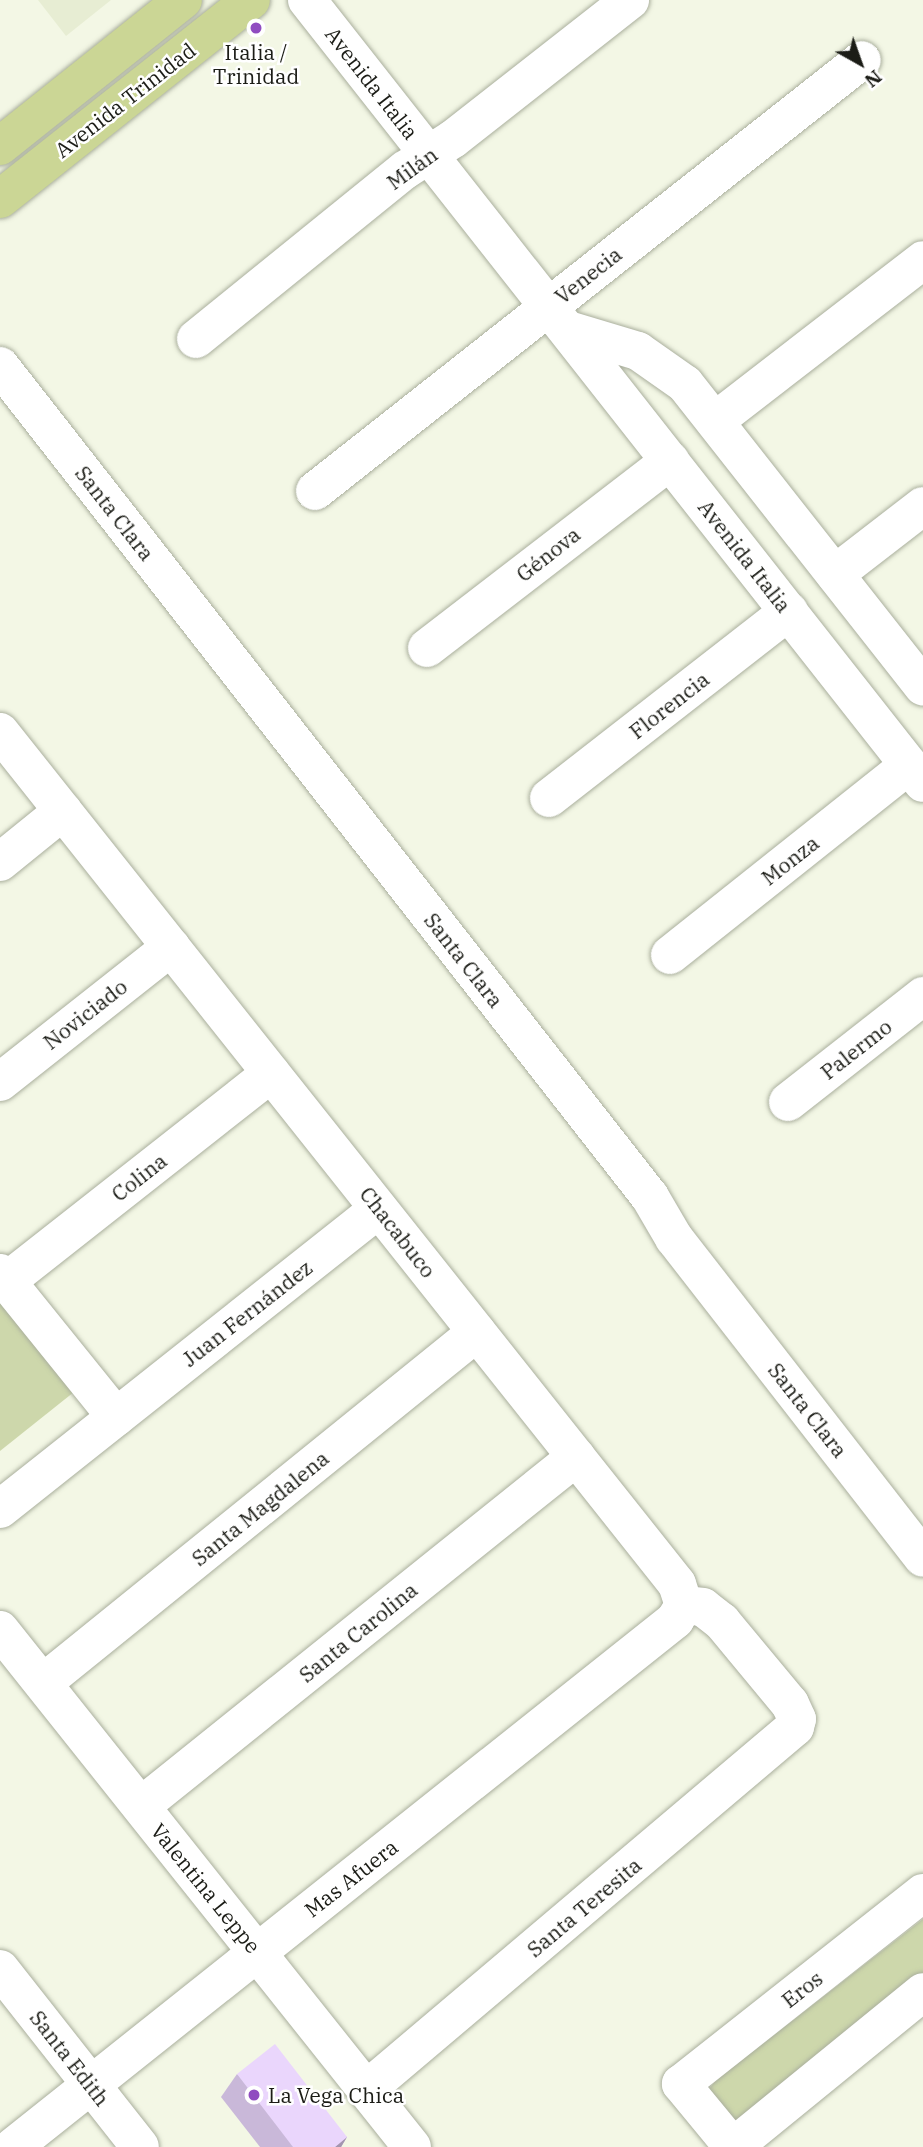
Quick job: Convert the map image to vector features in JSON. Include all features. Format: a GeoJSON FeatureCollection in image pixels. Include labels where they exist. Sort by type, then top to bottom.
{"type":"FeatureCollection","features":[{"type":"Feature","properties":{"kind":"main road","name":"Avenida Trinidad"},"geometry":{"type":"LineString","coordinates":[[0,146],[183,0]]}},
{"type":"Feature","properties":{"kind":"main road","name":"Avenida Trinidad"},"geometry":{"type":"LineString","coordinates":[[4,189],[251,0]]}},
{"type":"Feature","properties":{"kind":"street","name":"Avenida Italia"},"geometry":{"type":"LineString","coordinates":[[307,0],[916,774]]}},
{"type":"Feature","properties":{"kind":"street","name":"Milán"},"geometry":{"type":"LineString","coordinates":[[196,339],[630,0]]}},
{"type":"Feature","properties":{"kind":"street","name":"Venecia"},"geometry":{"type":"LineString","coordinates":[[314,491],[559,318],[862,60]]}},
{"type":"Feature","properties":{"kind":"street"},"geometry":{"type":"LineString","coordinates":[[715,421],[923,260]]}},
{"type":"Feature","properties":{"kind":"street"},"geometry":{"type":"LineString","coordinates":[[559,318],[656,360],[685,384],[923,686]]}},
{"type":"Feature","properties":{"kind":"street","name":"Santa Clara"},"geometry":{"type":"LineString","coordinates":[[0,366],[642,1186],[674,1238],[923,1558]]}},
{"type":"Feature","properties":{"kind":"street","name":"Génova"},"geometry":{"type":"LineString","coordinates":[[426,648],[670,461]]}},
{"type":"Feature","properties":{"kind":"street"},"geometry":{"type":"LineString","coordinates":[[835,574],[923,506]]}},
{"type":"Feature","properties":{"kind":"street","name":"Florencia"},"geometry":{"type":"LineString","coordinates":[[549,798],[789,611]]}},
{"type":"Feature","properties":{"kind":"street","name":"Chacabuco"},"geometry":{"type":"LineString","coordinates":[[0,732],[677,1584],[684,1605]]}},
{"type":"Feature","properties":{"kind":"street","name":"Monza"},"geometry":{"type":"LineString","coordinates":[[670,955],[916,774]]}},
{"type":"Feature","properties":{"kind":"street"},"geometry":{"type":"LineString","coordinates":[[0,862],[63,811]]}},
{"type":"Feature","properties":{"kind":"street","name":"Noviciado"},"geometry":{"type":"LineString","coordinates":[[0,1082],[171,947]]}},
{"type":"Feature","properties":{"kind":"street","name":"Palermo"},"geometry":{"type":"LineString","coordinates":[[788,1102],[923,996]]}},
{"type":"Feature","properties":{"kind":"street","name":"Colina"},"geometry":{"type":"LineString","coordinates":[[4,1277],[271,1073]]}},
{"type":"Feature","properties":{"kind":"street","name":"Juan Fernández"},"geometry":{"type":"LineString","coordinates":[[0,1509],[379,1209]]}},
{"type":"Feature","properties":{"kind":"street"},"geometry":{"type":"LineString","coordinates":[[4,1277],[116,1417]]}},
{"type":"Feature","properties":{"kind":"street","name":"Santa Magdalena"},"geometry":{"type":"LineString","coordinates":[[43,1683],[477,1332]]}},
{"type":"Feature","properties":{"kind":"street","name":"Santa Carolina"},"geometry":{"type":"LineString","coordinates":[[141,1806],[576,1457]]}},
{"type":"Feature","properties":{"kind":"street","name":"Santa Teresita"},"geometry":{"type":"LineString","coordinates":[[366,2090],[790,1734],[797,1719],[790,1704],[722,1622],[704,1607],[684,1605]]}},
{"type":"Feature","properties":{"kind":"street","name":"Mas Afuera"},"geometry":{"type":"LineString","coordinates":[[13,2147],[675,1620],[684,1605]]}},
{"type":"Feature","properties":{"kind":"street","name":"Valentina Leppe"},"geometry":{"type":"LineString","coordinates":[[0,1630],[412,2147]]}},
{"type":"Feature","properties":{"kind":"street","name":"Eros"},"geometry":{"type":"LineString","coordinates":[[733,2147],[681,2084],[923,1893]]}},
{"type":"Feature","properties":{"kind":"street","name":"Santa Edith"},"geometry":{"type":"LineString","coordinates":[[0,1969],[141,2147]]}},
{"type":"Feature","properties":{"kind":"street"},"geometry":{"type":"LineString","coordinates":[[733,2147],[923,1992]]}},
{"type":"Feature","properties":{"kind":"shaded area"},"geometry":{"type":"Polygon","coordinates":[[[38,0],[111,0],[66,36],[38,0]]]}},
{"type":"Feature","properties":{"kind":"green space"},"geometry":{"type":"Polygon","coordinates":[[[0,1300],[74,1392],[0,1451],[0,1300]]]}},
{"type":"Feature","properties":{"kind":"green space"},"geometry":{"type":"Polygon","coordinates":[[[923,1919],[923,1978],[734,2128],[705,2095],[715,2081],[923,1919]]]}},
{"type":"Feature","properties":{"kind":"building"},"geometry":{"type":"Polygon","coordinates":[[[275,2044],[347,2137],[335,2147],[293,2147],[237,2074],[275,2044]]]}},
{"type":"Feature","properties":{"kind":"place","name":"Italia / Trinidad"},"geometry":{"type":"Point","coordinates":[256,28]}},
{"type":"Feature","properties":{"kind":"place","name":"La Vega Chica"},"geometry":{"type":"Point","coordinates":[254,2095]}}]}
